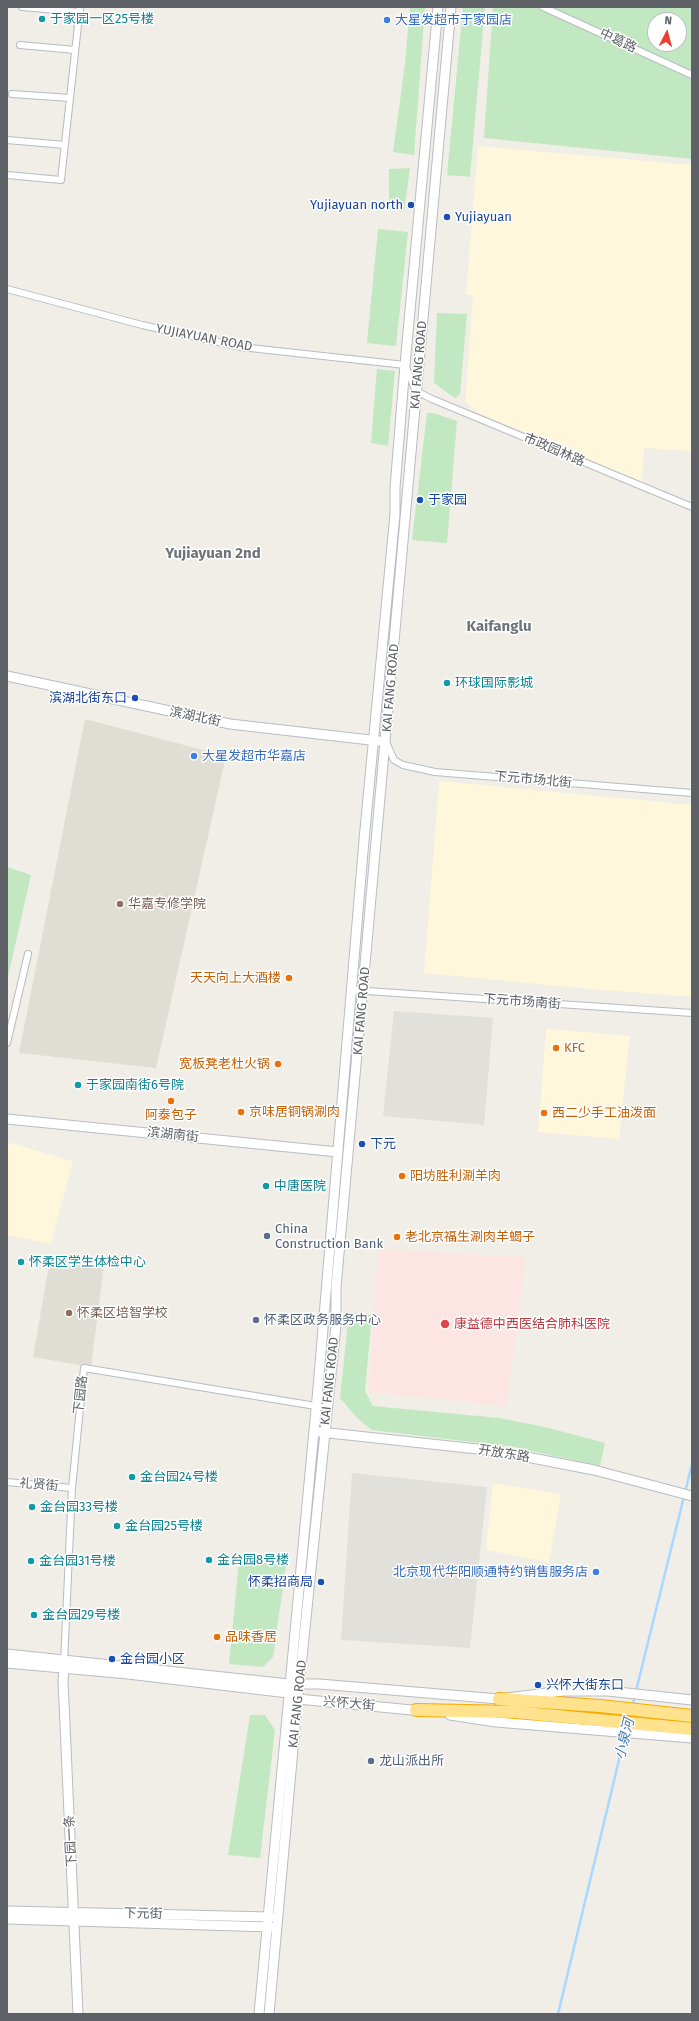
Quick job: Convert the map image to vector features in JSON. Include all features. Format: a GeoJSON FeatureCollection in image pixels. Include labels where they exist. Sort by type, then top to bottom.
{"type":"FeatureCollection","features":[{"type":"Feature","properties":{"kind":"highway"},"geometry":{"type":"LineString","coordinates":[[499,1699],[600,1706],[692,1716]]}},
{"type":"Feature","properties":{"kind":"highway"},"geometry":{"type":"LineString","coordinates":[[416,1710],[515,1712],[692,1729]]}},
{"type":"Feature","properties":{"kind":"main road","name":"KAI FANG ROAD"},"geometry":{"type":"LineString","coordinates":[[259,2014],[316,1406],[395,514],[395,488],[405,365],[438,7]]}},
{"type":"Feature","properties":{"kind":"main road","name":"KAI FANG ROAD"},"geometry":{"type":"LineString","coordinates":[[270,2014],[298,1699],[336,1325],[336,1287],[452,7]]}},
{"type":"Feature","properties":{"kind":"main road","name":"滨湖北街"},"geometry":{"type":"LineString","coordinates":[[7,676],[230,724],[386,742]]}},
{"type":"Feature","properties":{"kind":"main road","name":"滨湖南街"},"geometry":{"type":"LineString","coordinates":[[7,1119],[338,1152]]}},
{"type":"Feature","properties":{"kind":"main road","name":"开放东路"},"geometry":{"type":"LineString","coordinates":[[313,1431],[496,1451],[594,1470],[692,1496]]}},
{"type":"Feature","properties":{"kind":"main road","name":"兴怀大街"},"geometry":{"type":"LineString","coordinates":[[7,1654],[128,1674],[289,1689],[300,1683],[499,1699],[563,1691],[608,1690],[692,1700]]}},
{"type":"Feature","properties":{"kind":"main road","name":"兴怀大街"},"geometry":{"type":"LineString","coordinates":[[7,1663],[64,1664]]}},
{"type":"Feature","properties":{"kind":"main road","name":"下园一条"},"geometry":{"type":"LineString","coordinates":[[64,1664],[63,1681],[78,2014]]}},
{"type":"Feature","properties":{"kind":"main road","name":"兴怀大街"},"geometry":{"type":"LineString","coordinates":[[289,1689],[298,1699],[416,1710],[496,1722],[692,1738]]}},
{"type":"Feature","properties":{"kind":"main road","name":"下元街"},"geometry":{"type":"LineString","coordinates":[[7,1911],[74,1917],[266,1927],[279,1923]]}},
{"type":"Feature","properties":{"kind":"main road","name":"下元街"},"geometry":{"type":"LineString","coordinates":[[7,1919],[74,1917],[267,1917],[279,1923]]}},
{"type":"Feature","properties":{"kind":"street"},"geometry":{"type":"LineString","coordinates":[[7,175],[61,180],[80,9],[22,7]]}},
{"type":"Feature","properties":{"kind":"street","name":"中葛路"},"geometry":{"type":"LineString","coordinates":[[543,7],[692,75]]}},
{"type":"Feature","properties":{"kind":"street"},"geometry":{"type":"LineString","coordinates":[[20,45],[76,50]]}},
{"type":"Feature","properties":{"kind":"street"},"geometry":{"type":"LineString","coordinates":[[12,94],[70,98]]}},
{"type":"Feature","properties":{"kind":"street"},"geometry":{"type":"LineString","coordinates":[[7,140],[65,145]]}},
{"type":"Feature","properties":{"kind":"street","name":"YUJIAYUAN ROAD"},"geometry":{"type":"LineString","coordinates":[[7,289],[142,325],[241,347],[405,365]]}},
{"type":"Feature","properties":{"kind":"street"},"geometry":{"type":"LineString","coordinates":[[405,365],[416,391]]}},
{"type":"Feature","properties":{"kind":"street","name":"市政园林路"},"geometry":{"type":"LineString","coordinates":[[416,391],[692,507]]}},
{"type":"Feature","properties":{"kind":"street","name":"下元市场北街"},"geometry":{"type":"LineString","coordinates":[[386,742],[394,760],[403,765],[435,772],[692,793]]}},
{"type":"Feature","properties":{"kind":"street"},"geometry":{"type":"LineString","coordinates":[[7,1043],[28,954]]}},
{"type":"Feature","properties":{"kind":"street","name":"下元市场南街"},"geometry":{"type":"LineString","coordinates":[[352,990],[692,1013]]}},
{"type":"Feature","properties":{"kind":"street","name":"下园路"},"geometry":{"type":"LineString","coordinates":[[64,1664],[72,1488],[84,1368],[328,1408]]}},
{"type":"Feature","properties":{"kind":"street","name":"礼贤街"},"geometry":{"type":"LineString","coordinates":[[7,1482],[72,1488]]}},
{"type":"Feature","properties":{"kind":"shaded area"},"geometry":{"type":"Polygon","coordinates":[[[478,146],[692,165],[692,451],[644,448],[642,482],[477,412],[465,402],[473,295],[466,295],[478,146]]]}},
{"type":"Feature","properties":{"kind":"shaded area","name":"华嘉专修学院"},"geometry":{"type":"Polygon","coordinates":[[[85,719],[226,756],[156,1068],[19,1053],[85,719]]]}},
{"type":"Feature","properties":{"kind":"shaded area"},"geometry":{"type":"Polygon","coordinates":[[[439,781],[692,805],[692,997],[424,973],[439,781]]]}},
{"type":"Feature","properties":{"kind":"shaded area"},"geometry":{"type":"Polygon","coordinates":[[[394,1011],[493,1018],[484,1125],[383,1116],[394,1011]]]}},
{"type":"Feature","properties":{"kind":"shaded area"},"geometry":{"type":"Polygon","coordinates":[[[546,1029],[630,1036],[619,1139],[538,1132],[546,1029]]]}},
{"type":"Feature","properties":{"kind":"shaded area"},"geometry":{"type":"Polygon","coordinates":[[[7,1142],[73,1161],[51,1244],[7,1235],[7,1142]]]}},
{"type":"Feature","properties":{"kind":"shaded area","name":"康益德中西医结合肺科医院"},"geometry":{"type":"Polygon","coordinates":[[[378,1249],[525,1257],[507,1406],[369,1392],[378,1249]]]}},
{"type":"Feature","properties":{"kind":"shaded area","name":"怀柔区培智学校"},"geometry":{"type":"Polygon","coordinates":[[[50,1259],[104,1265],[91,1367],[33,1357],[50,1259]]]}},
{"type":"Feature","properties":{"kind":"shaded area"},"geometry":{"type":"Polygon","coordinates":[[[352,1473],[487,1487],[470,1648],[341,1640],[352,1473]]]}},
{"type":"Feature","properties":{"kind":"shaded area"},"geometry":{"type":"Polygon","coordinates":[[[493,1483],[561,1494],[549,1562],[486,1550],[493,1483]]]}},
{"type":"Feature","properties":{"kind":"green space"},"geometry":{"type":"Polygon","coordinates":[[[410,7],[425,7],[414,155],[393,152],[405,64],[410,7]]]}},
{"type":"Feature","properties":{"kind":"green space"},"geometry":{"type":"Polygon","coordinates":[[[463,7],[485,7],[470,177],[447,175],[463,7]]]}},
{"type":"Feature","properties":{"kind":"green space"},"geometry":{"type":"Polygon","coordinates":[[[493,7],[692,7],[692,159],[484,138],[493,7]]]}},
{"type":"Feature","properties":{"kind":"green space"},"geometry":{"type":"Polygon","coordinates":[[[410,168],[404,211],[389,208],[389,169],[410,168]]]}},
{"type":"Feature","properties":{"kind":"green space"},"geometry":{"type":"Polygon","coordinates":[[[378,229],[408,232],[396,346],[367,343],[378,229]]]}},
{"type":"Feature","properties":{"kind":"green space"},"geometry":{"type":"Polygon","coordinates":[[[437,313],[467,314],[460,394],[455,398],[434,383],[437,313]]]}},
{"type":"Feature","properties":{"kind":"green space"},"geometry":{"type":"Polygon","coordinates":[[[377,369],[395,371],[388,446],[371,443],[377,369]]]}},
{"type":"Feature","properties":{"kind":"green space"},"geometry":{"type":"Polygon","coordinates":[[[427,413],[433,413],[457,421],[447,543],[412,540],[427,413]]]}},
{"type":"Feature","properties":{"kind":"green space"},"geometry":{"type":"Polygon","coordinates":[[[7,867],[31,875],[7,981],[7,867]]]}},
{"type":"Feature","properties":{"kind":"green space"},"geometry":{"type":"Polygon","coordinates":[[[349,1312],[372,1315],[365,1391],[373,1406],[499,1418],[545,1427],[605,1443],[600,1466],[514,1447],[372,1430],[358,1419],[340,1398],[349,1312]]]}},
{"type":"Feature","properties":{"kind":"green space"},"geometry":{"type":"Polygon","coordinates":[[[239,1561],[286,1565],[273,1657],[263,1667],[229,1664],[239,1561]]]}},
{"type":"Feature","properties":{"kind":"green space"},"geometry":{"type":"Polygon","coordinates":[[[250,1715],[265,1715],[275,1730],[260,1858],[228,1855],[250,1715]]]}},
{"type":"Feature","properties":{"kind":"waterway","name":"小泉河"},"geometry":{"type":"LineString","coordinates":[[636,1691],[692,1464]]}},
{"type":"Feature","properties":{"kind":"waterway","name":"小泉河"},"geometry":{"type":"LineString","coordinates":[[632,1707],[635,1696]]}},
{"type":"Feature","properties":{"kind":"waterway","name":"小泉河"},"geometry":{"type":"LineString","coordinates":[[558,2014],[625,1735]]}},
{"type":"Feature","properties":{"kind":"place","name":"于家园一区25号楼"},"geometry":{"type":"Point","coordinates":[42,19]}},
{"type":"Feature","properties":{"kind":"place","name":"大星发超市于家园店"},"geometry":{"type":"Point","coordinates":[387,20]}},
{"type":"Feature","properties":{"kind":"place","name":"Yujiayuan north"},"geometry":{"type":"Point","coordinates":[411,205]}},
{"type":"Feature","properties":{"kind":"place","name":"Yujiayuan"},"geometry":{"type":"Point","coordinates":[447,217]}},
{"type":"Feature","properties":{"kind":"place","name":"于家园"},"geometry":{"type":"Point","coordinates":[420,500]}},
{"type":"Feature","properties":{"kind":"place","name":"环球国际影城"},"geometry":{"type":"Point","coordinates":[447,683]}},
{"type":"Feature","properties":{"kind":"place","name":"滨湖北街东口"},"geometry":{"type":"Point","coordinates":[135,698]}},
{"type":"Feature","properties":{"kind":"place","name":"大星发超市华嘉店"},"geometry":{"type":"Point","coordinates":[194,756]}},
{"type":"Feature","properties":{"kind":"place","name":"华嘉专修学院"},"geometry":{"type":"Point","coordinates":[120,904]}},
{"type":"Feature","properties":{"kind":"place","name":"天天向上大酒楼"},"geometry":{"type":"Point","coordinates":[289,978]}},
{"type":"Feature","properties":{"kind":"place","name":"KFC"},"geometry":{"type":"Point","coordinates":[556,1048]}},
{"type":"Feature","properties":{"kind":"place","name":"宽板凳老杜火锅"},"geometry":{"type":"Point","coordinates":[278,1064]}},
{"type":"Feature","properties":{"kind":"place","name":"于家园南街6号院"},"geometry":{"type":"Point","coordinates":[78,1085]}},
{"type":"Feature","properties":{"kind":"place","name":"阿泰包子"},"geometry":{"type":"Point","coordinates":[171,1101]}},
{"type":"Feature","properties":{"kind":"place","name":"京味居铜锅涮肉"},"geometry":{"type":"Point","coordinates":[241,1112]}},
{"type":"Feature","properties":{"kind":"place","name":"西二少手工油泼面"},"geometry":{"type":"Point","coordinates":[544,1113]}},
{"type":"Feature","properties":{"kind":"place","name":"下元"},"geometry":{"type":"Point","coordinates":[362,1144]}},
{"type":"Feature","properties":{"kind":"place","name":"阳坊胜利涮羊肉"},"geometry":{"type":"Point","coordinates":[402,1176]}},
{"type":"Feature","properties":{"kind":"place","name":"中唐医院"},"geometry":{"type":"Point","coordinates":[266,1186]}},
{"type":"Feature","properties":{"kind":"place","name":"China Construction Bank"},"geometry":{"type":"Point","coordinates":[267,1236]}},
{"type":"Feature","properties":{"kind":"place","name":"老北京福生涮肉羊蝎子"},"geometry":{"type":"Point","coordinates":[397,1237]}},
{"type":"Feature","properties":{"kind":"place","name":"怀柔区学生体检中心"},"geometry":{"type":"Point","coordinates":[21,1262]}},
{"type":"Feature","properties":{"kind":"place","name":"怀柔区培智学校"},"geometry":{"type":"Point","coordinates":[69,1313]}},
{"type":"Feature","properties":{"kind":"place","name":"怀柔区政务服务中心"},"geometry":{"type":"Point","coordinates":[256,1320]}},
{"type":"Feature","properties":{"kind":"place","name":"康益德中西医结合肺科医院"},"geometry":{"type":"Point","coordinates":[445,1324]}},
{"type":"Feature","properties":{"kind":"place","name":"金台园24号楼"},"geometry":{"type":"Point","coordinates":[132,1477]}},
{"type":"Feature","properties":{"kind":"place","name":"金台园33号楼"},"geometry":{"type":"Point","coordinates":[32,1507]}},
{"type":"Feature","properties":{"kind":"place","name":"金台园25号楼"},"geometry":{"type":"Point","coordinates":[117,1526]}},
{"type":"Feature","properties":{"kind":"place","name":"金台园8号楼"},"geometry":{"type":"Point","coordinates":[209,1560]}},
{"type":"Feature","properties":{"kind":"place","name":"金台园31号楼"},"geometry":{"type":"Point","coordinates":[31,1561]}},
{"type":"Feature","properties":{"kind":"place","name":"北京现代华阳顺通特约销售服务店"},"geometry":{"type":"Point","coordinates":[596,1572]}},
{"type":"Feature","properties":{"kind":"place","name":"怀柔招商局"},"geometry":{"type":"Point","coordinates":[321,1582]}},
{"type":"Feature","properties":{"kind":"place","name":"金台园29号楼"},"geometry":{"type":"Point","coordinates":[34,1615]}},
{"type":"Feature","properties":{"kind":"place","name":"品味香居"},"geometry":{"type":"Point","coordinates":[217,1637]}},
{"type":"Feature","properties":{"kind":"place","name":"金台园小区"},"geometry":{"type":"Point","coordinates":[112,1659]}},
{"type":"Feature","properties":{"kind":"place","name":"兴怀大街东口"},"geometry":{"type":"Point","coordinates":[538,1685]}},
{"type":"Feature","properties":{"kind":"place","name":"龙山派出所"},"geometry":{"type":"Point","coordinates":[371,1761]}},
{"type":"Feature","properties":{"kind":"district","name":"Yujiayuan 2nd"},"geometry":{"type":"Point","coordinates":[213,554]}},
{"type":"Feature","properties":{"kind":"district","name":"Kaifanglu"},"geometry":{"type":"Point","coordinates":[499,627]}}]}
